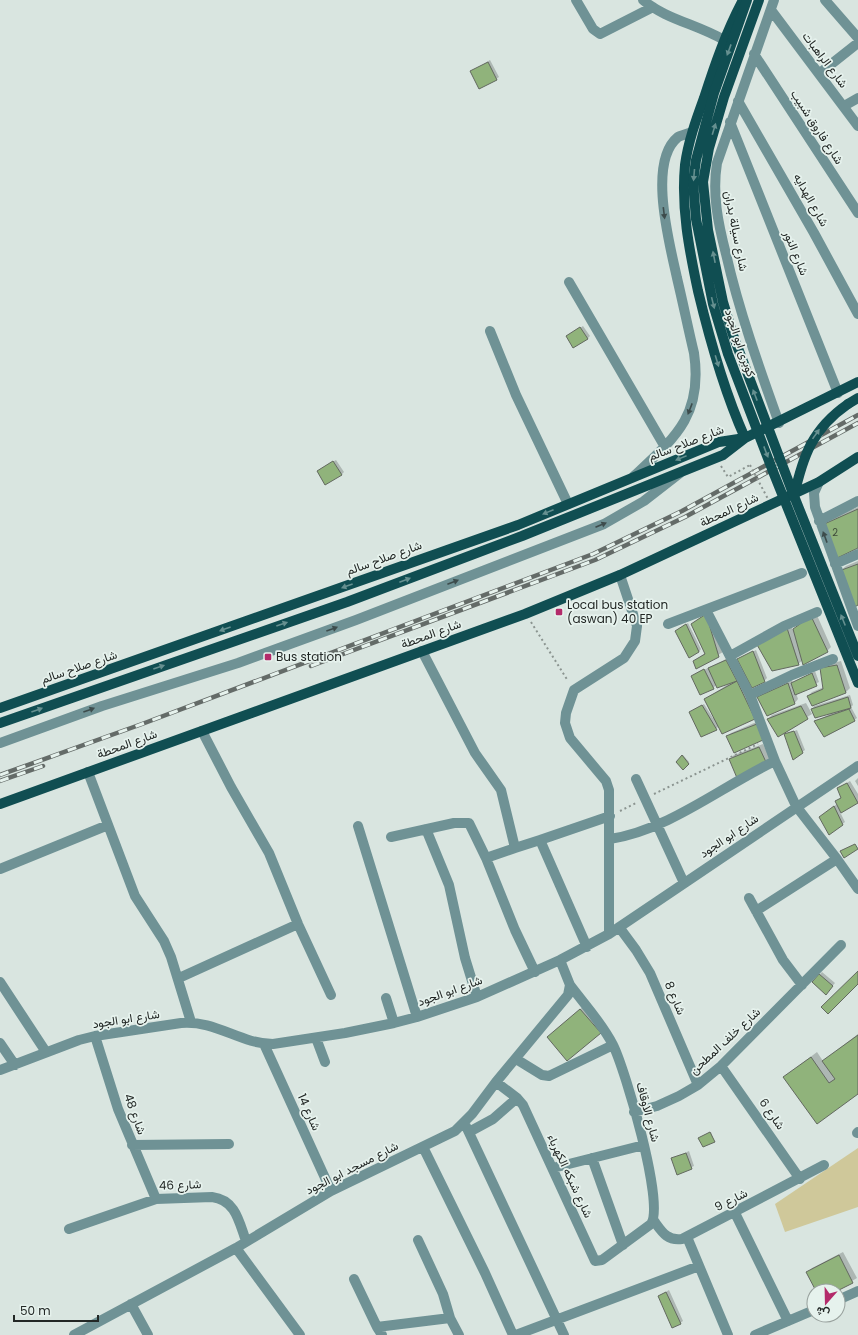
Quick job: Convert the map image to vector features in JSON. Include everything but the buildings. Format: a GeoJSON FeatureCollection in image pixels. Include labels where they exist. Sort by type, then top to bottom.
{"type":"FeatureCollection","features":[{"type":"Feature","properties":{"kind":"main road"},"geometry":{"type":"LineString","coordinates":[[743,0],[724,40],[692,132],[688,148],[684,180],[688,246],[717,361],[745,438],[858,382]]}},
{"type":"Feature","properties":{"kind":"main road","name":"كوبرى ابو الجود"},"geometry":{"type":"LineString","coordinates":[[747,0],[714,94],[696,160],[693,182],[696,219],[713,304],[728,354],[774,474],[858,683]]}},
{"type":"Feature","properties":{"kind":"main road","name":"كوبرى ابو الجود"},"geometry":{"type":"LineString","coordinates":[[759,0],[724,97],[709,148],[703,182],[711,244],[728,319],[794,496],[858,656]]}},
{"type":"Feature","properties":{"kind":"main road"},"geometry":{"type":"LineString","coordinates":[[794,496],[801,464],[815,436],[836,412],[858,398]]}},
{"type":"Feature","properties":{"kind":"main road","name":"شارع صلاح سالم"},"geometry":{"type":"LineString","coordinates":[[0,723],[347,602],[522,536],[723,455],[745,438]]}},
{"type":"Feature","properties":{"kind":"main road","name":"شارع صلاح سالم"},"geometry":{"type":"LineString","coordinates":[[0,708],[510,527],[719,442],[745,438]]}},
{"type":"Feature","properties":{"kind":"main road","name":"شارع المحطة"},"geometry":{"type":"LineString","coordinates":[[0,804],[525,614],[620,575],[819,482],[858,457]]}},
{"type":"Feature","properties":{"kind":"street"},"geometry":{"type":"LineString","coordinates":[[576,0],[593,29],[600,34],[653,7]]}},
{"type":"Feature","properties":{"kind":"street"},"geometry":{"type":"LineString","coordinates":[[643,0],[653,7],[707,30],[724,40]]}},
{"type":"Feature","properties":{"kind":"street","name":"شارع سيالة بدران"},"geometry":{"type":"LineString","coordinates":[[774,0],[730,122],[717,163],[715,176],[715,202],[736,294],[779,422]]}},
{"type":"Feature","properties":{"kind":"street"},"geometry":{"type":"LineString","coordinates":[[824,0],[858,38]]}},
{"type":"Feature","properties":{"kind":"street","name":"شارع الراهبات"},"geometry":{"type":"LineString","coordinates":[[771,10],[820,73],[858,126]]}},
{"type":"Feature","properties":{"kind":"street"},"geometry":{"type":"LineString","coordinates":[[820,73],[858,43]]}},
{"type":"Feature","properties":{"kind":"street","name":"شارع فاروق شبيب"},"geometry":{"type":"LineString","coordinates":[[754,54],[858,213]]}},
{"type":"Feature","properties":{"kind":"street"},"geometry":{"type":"LineString","coordinates":[[844,106],[858,98]]}},
{"type":"Feature","properties":{"kind":"street","name":"شارع الهدايه"},"geometry":{"type":"LineString","coordinates":[[738,101],[803,213],[858,314]]}},
{"type":"Feature","properties":{"kind":"street","name":"شارع النور"},"geometry":{"type":"LineString","coordinates":[[730,122],[838,393]]}},
{"type":"Feature","properties":{"kind":"street"},"geometry":{"type":"LineString","coordinates":[[632,478],[676,435],[692,404],[696,387],[696,370],[666,229],[662,182],[663,166],[669,151],[678,137],[692,132]]}},
{"type":"Feature","properties":{"kind":"street"},"geometry":{"type":"LineString","coordinates":[[569,282],[665,447]]}},
{"type":"Feature","properties":{"kind":"street"},"geometry":{"type":"LineString","coordinates":[[490,331],[516,395],[568,504]]}},
{"type":"Feature","properties":{"kind":"street"},"geometry":{"type":"LineString","coordinates":[[0,743],[102,706],[238,662],[356,620],[604,524],[644,501],[680,473]]}},
{"type":"Feature","properties":{"kind":"street"},"geometry":{"type":"LineString","coordinates":[[819,482],[814,493],[815,507],[835,564],[857,619]]}},
{"type":"Feature","properties":{"kind":"street"},"geometry":{"type":"LineString","coordinates":[[819,521],[858,501]]}},
{"type":"Feature","properties":{"kind":"street"},"geometry":{"type":"LineString","coordinates":[[835,564],[858,554]]}},
{"type":"Feature","properties":{"kind":"street"},"geometry":{"type":"LineString","coordinates":[[668,624],[802,573]]}},
{"type":"Feature","properties":{"kind":"street"},"geometry":{"type":"LineString","coordinates":[[609,934],[610,816],[608,786],[577,748],[566,730],[566,713],[574,690],[624,658],[635,641],[637,626],[620,575]]}},
{"type":"Feature","properties":{"kind":"street"},"geometry":{"type":"LineString","coordinates":[[706,610],[750,695],[768,739],[775,761],[796,806],[858,889]]}},
{"type":"Feature","properties":{"kind":"street"},"geometry":{"type":"LineString","coordinates":[[730,656],[784,626],[817,612]]}},
{"type":"Feature","properties":{"kind":"street"},"geometry":{"type":"LineString","coordinates":[[422,651],[475,753],[501,790],[515,848]]}},
{"type":"Feature","properties":{"kind":"street"},"geometry":{"type":"LineString","coordinates":[[750,695],[792,674],[833,659]]}},
{"type":"Feature","properties":{"kind":"street"},"geometry":{"type":"LineString","coordinates":[[202,731],[230,787],[269,853],[298,924],[331,996]]}},
{"type":"Feature","properties":{"kind":"street"},"geometry":{"type":"LineString","coordinates":[[610,839],[624,837],[657,824],[718,793],[775,761]]}},
{"type":"Feature","properties":{"kind":"street","name":"شارع ابو الجود"},"geometry":{"type":"LineString","coordinates":[[0,1070],[46,1052],[95,1036],[191,1022],[210,1025],[264,1044],[316,1038],[394,1023],[477,997],[535,972],[609,934],[796,806],[858,766]]}},
{"type":"Feature","properties":{"kind":"street"},"geometry":{"type":"LineString","coordinates":[[88,772],[135,896],[164,941],[179,978],[191,1022]]}},
{"type":"Feature","properties":{"kind":"street"},"geometry":{"type":"LineString","coordinates":[[636,779],[684,883]]}},
{"type":"Feature","properties":{"kind":"street"},"geometry":{"type":"LineString","coordinates":[[486,858],[610,816]]}},
{"type":"Feature","properties":{"kind":"street"},"geometry":{"type":"LineString","coordinates":[[391,837],[463,822],[469,823],[486,858],[515,930],[535,972]]}},
{"type":"Feature","properties":{"kind":"street"},"geometry":{"type":"LineString","coordinates":[[0,869],[108,825]]}},
{"type":"Feature","properties":{"kind":"street"},"geometry":{"type":"LineString","coordinates":[[358,826],[417,1017]]}},
{"type":"Feature","properties":{"kind":"street"},"geometry":{"type":"LineString","coordinates":[[426,829],[449,885],[465,958],[477,997]]}},
{"type":"Feature","properties":{"kind":"street"},"geometry":{"type":"LineString","coordinates":[[540,840],[587,946]]}},
{"type":"Feature","properties":{"kind":"street"},"geometry":{"type":"LineString","coordinates":[[756,911],[837,859]]}},
{"type":"Feature","properties":{"kind":"street"},"geometry":{"type":"LineString","coordinates":[[749,898],[783,960],[802,985]]}},
{"type":"Feature","properties":{"kind":"street"},"geometry":{"type":"LineString","coordinates":[[179,978],[298,924]]}},
{"type":"Feature","properties":{"kind":"street","name":"شارع 8"},"geometry":{"type":"LineString","coordinates":[[619,927],[640,955],[650,973],[698,1085]]}},
{"type":"Feature","properties":{"kind":"street","name":"شارع خلف المطحن"},"geometry":{"type":"LineString","coordinates":[[634,1112],[657,1106],[698,1085],[721,1066],[841,945]]}},
{"type":"Feature","properties":{"kind":"street"},"geometry":{"type":"LineString","coordinates":[[560,960],[568,976],[570,986]]}},
{"type":"Feature","properties":{"kind":"street"},"geometry":{"type":"LineString","coordinates":[[0,982],[46,1052]]}},
{"type":"Feature","properties":{"kind":"street","name":"شارع الاوقاف"},"geometry":{"type":"LineString","coordinates":[[570,986],[601,1025],[613,1045],[623,1071],[649,1166],[654,1221]]}},
{"type":"Feature","properties":{"kind":"street","name":"شارع مسجد ابو الجود"},"geometry":{"type":"LineString","coordinates":[[74,1335],[236,1248],[331,1191],[466,1127],[496,1082],[563,1004],[568,995],[570,986]]}},
{"type":"Feature","properties":{"kind":"street"},"geometry":{"type":"LineString","coordinates":[[386,998],[394,1023]]}},
{"type":"Feature","properties":{"kind":"street","name":"شارع 48"},"geometry":{"type":"LineString","coordinates":[[95,1036],[118,1109],[156,1199]]}},
{"type":"Feature","properties":{"kind":"street"},"geometry":{"type":"LineString","coordinates":[[316,1038],[325,1062]]}},
{"type":"Feature","properties":{"kind":"street"},"geometry":{"type":"LineString","coordinates":[[0,1043],[15,1065]]}},
{"type":"Feature","properties":{"kind":"street","name":"شارع 14"},"geometry":{"type":"LineString","coordinates":[[264,1044],[331,1191]]}},
{"type":"Feature","properties":{"kind":"street"},"geometry":{"type":"LineString","coordinates":[[516,1059],[542,1075],[549,1076],[613,1045]]}},
{"type":"Feature","properties":{"kind":"street","name":"شارع 6"},"geometry":{"type":"LineString","coordinates":[[721,1066],[800,1178]]}},
{"type":"Feature","properties":{"kind":"street","name":"شارع شبكه الكهرباء"},"geometry":{"type":"LineString","coordinates":[[496,1082],[518,1098],[527,1114],[596,1261],[602,1260],[623,1245]]}},
{"type":"Feature","properties":{"kind":"street"},"geometry":{"type":"LineString","coordinates":[[518,1098],[493,1119],[466,1127],[559,1320],[564,1335]]}},
{"type":"Feature","properties":{"kind":"street"},"geometry":{"type":"LineString","coordinates":[[132,1145],[228,1144]]}},
{"type":"Feature","properties":{"kind":"street"},"geometry":{"type":"LineString","coordinates":[[553,1168],[644,1145]]}},
{"type":"Feature","properties":{"kind":"street"},"geometry":{"type":"LineString","coordinates":[[424,1147],[515,1335],[559,1320],[700,1266]]}},
{"type":"Feature","properties":{"kind":"street"},"geometry":{"type":"LineString","coordinates":[[592,1158],[623,1245],[654,1221]]}},
{"type":"Feature","properties":{"kind":"street","name":"شارع 9"},"geometry":{"type":"LineString","coordinates":[[654,1221],[668,1238],[675,1240],[688,1237],[824,1165]]}},
{"type":"Feature","properties":{"kind":"street","name":"شارع 46"},"geometry":{"type":"LineString","coordinates":[[69,1229],[156,1199],[221,1198],[228,1202],[234,1209],[246,1241]]}},
{"type":"Feature","properties":{"kind":"street"},"geometry":{"type":"LineString","coordinates":[[735,1213],[788,1321]]}},
{"type":"Feature","properties":{"kind":"street"},"geometry":{"type":"LineString","coordinates":[[688,1237],[728,1335]]}},
{"type":"Feature","properties":{"kind":"street"},"geometry":{"type":"LineString","coordinates":[[418,1240],[443,1294],[450,1318],[460,1335]]}},
{"type":"Feature","properties":{"kind":"street"},"geometry":{"type":"LineString","coordinates":[[236,1248],[300,1335]]}},
{"type":"Feature","properties":{"kind":"street"},"geometry":{"type":"LineString","coordinates":[[354,1279],[379,1331],[450,1318]]}},
{"type":"Feature","properties":{"kind":"street"},"geometry":{"type":"LineString","coordinates":[[846,1296],[858,1291]]}},
{"type":"Feature","properties":{"kind":"street"},"geometry":{"type":"LineString","coordinates":[[131,1304],[148,1335]]}},
{"type":"Feature","properties":{"kind":"street"},"geometry":{"type":"LineString","coordinates":[[755,1335],[806,1313]]}},
{"type":"Feature","properties":{"kind":"path"},"geometry":{"type":"LineString","coordinates":[[728,477],[750,465],[768,498]]}},
{"type":"Feature","properties":{"kind":"path"},"geometry":{"type":"LineString","coordinates":[[525,614],[574,690]]}},
{"type":"Feature","properties":{"kind":"path"},"geometry":{"type":"LineString","coordinates":[[610,816],[768,739]]}},
{"type":"Feature","properties":{"kind":"shaded area"},"geometry":{"type":"Polygon","coordinates":[[[858,1148],[858,1207],[785,1232],[775,1204],[858,1148]]]}},
{"type":"Feature","properties":{"kind":"railway"},"geometry":{"type":"LineString","coordinates":[[0,775],[142,724],[593,554],[682,511],[858,415]]}},
{"type":"Feature","properties":{"kind":"railway"},"geometry":{"type":"LineString","coordinates":[[311,666],[595,560],[685,517],[858,423]]}},
{"type":"Feature","properties":{"kind":"railway"},"geometry":{"type":"LineString","coordinates":[[0,781],[43,766]]}},
{"type":"Feature","properties":{"kind":"place","name":"Local bus station (aswan) 40 EP"},"geometry":{"type":"Point","coordinates":[559,612]}},
{"type":"Feature","properties":{"kind":"place","name":"Bus station"},"geometry":{"type":"Point","coordinates":[268,657]}}]}
